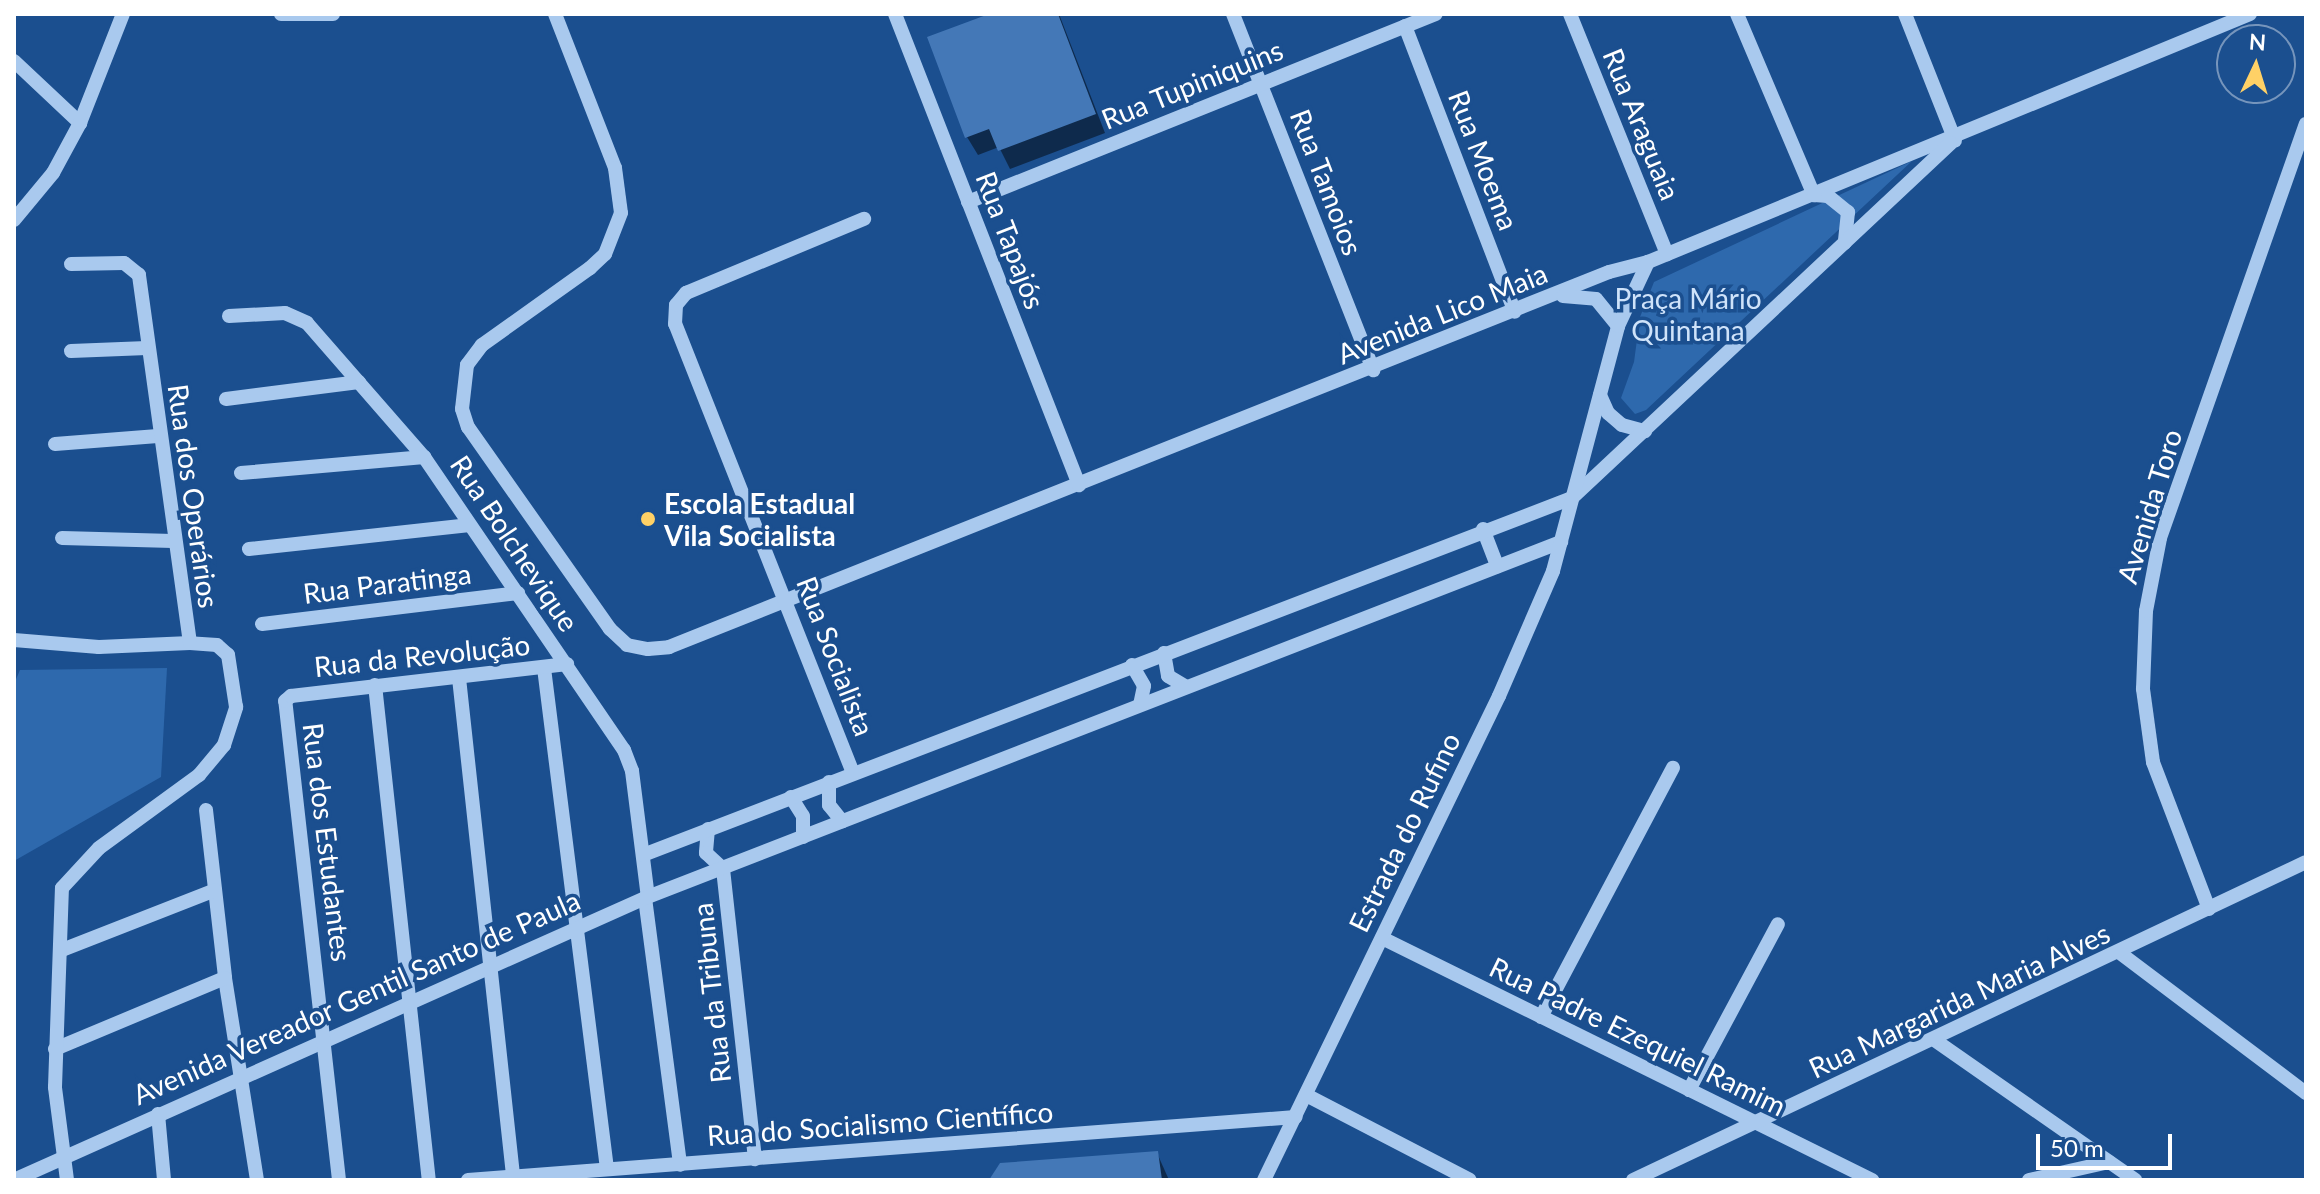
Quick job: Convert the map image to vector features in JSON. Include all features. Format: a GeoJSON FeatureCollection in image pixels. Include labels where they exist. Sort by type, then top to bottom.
{"type":"FeatureCollection","features":[{"type":"Feature","properties":{"kind":"street"},"geometry":{"type":"LineString","coordinates":[[14,220],[53,173],[80,123],[123,14]]}},
{"type":"Feature","properties":{"kind":"street"},"geometry":{"type":"LineString","coordinates":[[281,14],[333,14]]}},
{"type":"Feature","properties":{"kind":"street","name":"Rua Tapajós"},"geometry":{"type":"LineString","coordinates":[[895,14],[1079,485]]}},
{"type":"Feature","properties":{"kind":"street","name":"Rua Tamoios"},"geometry":{"type":"LineString","coordinates":[[1233,14],[1373,370]]}},
{"type":"Feature","properties":{"kind":"street","name":"Rua Tupiniquins"},"geometry":{"type":"LineString","coordinates":[[968,202],[1436,14]]}},
{"type":"Feature","properties":{"kind":"street","name":"Rua Araguaia"},"geometry":{"type":"LineString","coordinates":[[1570,14],[1667,254]]}},
{"type":"Feature","properties":{"kind":"street"},"geometry":{"type":"LineString","coordinates":[[1737,14],[1814,195],[1828,196],[1848,212],[1850,224],[1844,243]]}},
{"type":"Feature","properties":{"kind":"street"},"geometry":{"type":"LineString","coordinates":[[643,855],[1483,529],[1572,498],[1955,140],[1905,14]]}},
{"type":"Feature","properties":{"kind":"street","name":"Avenida Lico Maia"},"geometry":{"type":"LineString","coordinates":[[560,16],[615,168],[621,213],[605,254],[482,345],[467,365],[462,409],[468,427],[610,629],[627,645],[648,649],[669,647],[1373,370],[1550,297],[1648,262],[1955,140],[2246,15]]}},
{"type":"Feature","properties":{"kind":"street","name":"Rua Moema"},"geometry":{"type":"LineString","coordinates":[[1405,26],[1515,312]]}},
{"type":"Feature","properties":{"kind":"street"},"geometry":{"type":"LineString","coordinates":[[14,61],[80,123]]}},
{"type":"Feature","properties":{"kind":"street","name":"Avenida Toro"},"geometry":{"type":"LineString","coordinates":[[2209,909],[2153,762],[2143,689],[2146,611],[2160,538],[2306,124]]}},
{"type":"Feature","properties":{"kind":"street","name":"Rua Socialista"},"geometry":{"type":"LineString","coordinates":[[853,773],[675,324],[676,305],[686,293],[714,277],[864,219]]}},
{"type":"Feature","properties":{"kind":"street","name":"Estrada do Rufino"},"geometry":{"type":"LineString","coordinates":[[1264,1180],[1308,1096],[1499,696],[1561,542],[1618,326],[1648,262]]}},
{"type":"Feature","properties":{"kind":"street","name":"Rua dos Operários"},"geometry":{"type":"LineString","coordinates":[[67,1180],[55,1049],[62,950],[62,888],[99,848],[199,775],[233,726],[236,707],[228,655],[217,645],[190,643],[158,436],[139,275],[124,263],[71,264]]}},
{"type":"Feature","properties":{"kind":"street"},"geometry":{"type":"LineString","coordinates":[[1550,297],[1596,299],[1618,326]]}},
{"type":"Feature","properties":{"kind":"street","name":"Rua Bolchevique"},"geometry":{"type":"LineString","coordinates":[[229,316],[296,316],[323,338],[424,457],[624,750],[643,855],[680,1165]]}},
{"type":"Feature","properties":{"kind":"street"},"geometry":{"type":"LineString","coordinates":[[71,351],[147,348]]}},
{"type":"Feature","properties":{"kind":"street"},"geometry":{"type":"LineString","coordinates":[[226,399],[359,382]]}},
{"type":"Feature","properties":{"kind":"street"},"geometry":{"type":"LineString","coordinates":[[1600,394],[1615,419],[1645,431]]}},
{"type":"Feature","properties":{"kind":"street"},"geometry":{"type":"LineString","coordinates":[[55,444],[158,436]]}},
{"type":"Feature","properties":{"kind":"street"},"geometry":{"type":"LineString","coordinates":[[241,473],[424,457]]}},
{"type":"Feature","properties":{"kind":"street"},"geometry":{"type":"LineString","coordinates":[[249,549],[470,525]]}},
{"type":"Feature","properties":{"kind":"street"},"geometry":{"type":"LineString","coordinates":[[1483,529],[1497,566]]}},
{"type":"Feature","properties":{"kind":"street"},"geometry":{"type":"LineString","coordinates":[[62,538],[173,541]]}},
{"type":"Feature","properties":{"kind":"street","name":"Avenida Vereador Gentil Santo de Paula"},"geometry":{"type":"LineString","coordinates":[[14,1180],[64,1154],[576,927],[1561,542]]}},
{"type":"Feature","properties":{"kind":"street","name":"Rua Paratinga"},"geometry":{"type":"LineString","coordinates":[[262,624],[518,593]]}},
{"type":"Feature","properties":{"kind":"street"},"geometry":{"type":"LineString","coordinates":[[14,640],[99,647],[190,643]]}},
{"type":"Feature","properties":{"kind":"street"},"geometry":{"type":"LineString","coordinates":[[1164,653],[1168,676],[1186,687]]}},
{"type":"Feature","properties":{"kind":"street","name":"Rua da Revolução"},"geometry":{"type":"LineString","coordinates":[[285,701],[291,696],[567,664]]}},
{"type":"Feature","properties":{"kind":"street"},"geometry":{"type":"LineString","coordinates":[[1132,665],[1144,686],[1140,705]]}},
{"type":"Feature","properties":{"kind":"street"},"geometry":{"type":"LineString","coordinates":[[544,668],[607,1169]]}},
{"type":"Feature","properties":{"kind":"street"},"geometry":{"type":"LineString","coordinates":[[459,678],[513,1175]]}},
{"type":"Feature","properties":{"kind":"street"},"geometry":{"type":"LineString","coordinates":[[375,685],[429,1180]]}},
{"type":"Feature","properties":{"kind":"street","name":"Rua dos Estudantes"},"geometry":{"type":"LineString","coordinates":[[285,701],[326,1039],[339,1180]]}},
{"type":"Feature","properties":{"kind":"street"},"geometry":{"type":"LineString","coordinates":[[1541,1017],[1673,768]]}},
{"type":"Feature","properties":{"kind":"street"},"geometry":{"type":"LineString","coordinates":[[829,782],[829,805],[842,821]]}},
{"type":"Feature","properties":{"kind":"street"},"geometry":{"type":"LineString","coordinates":[[791,797],[803,816],[803,837]]}},
{"type":"Feature","properties":{"kind":"street"},"geometry":{"type":"LineString","coordinates":[[206,810],[225,978],[254,1173]]}},
{"type":"Feature","properties":{"kind":"street"},"geometry":{"type":"LineString","coordinates":[[708,829],[706,853],[723,869]]}},
{"type":"Feature","properties":{"kind":"street","name":"Rua Margarida Maria Alves"},"geometry":{"type":"LineString","coordinates":[[1633,1180],[1936,1041],[2306,862]]}},
{"type":"Feature","properties":{"kind":"street","name":"Rua da Tribuna"},"geometry":{"type":"LineString","coordinates":[[723,869],[755,1159]]}},
{"type":"Feature","properties":{"kind":"street"},"geometry":{"type":"LineString","coordinates":[[62,950],[215,890]]}},
{"type":"Feature","properties":{"kind":"street"},"geometry":{"type":"LineString","coordinates":[[1689,1090],[1778,924]]}},
{"type":"Feature","properties":{"kind":"street","name":"Rua Padre Ezequiel Ramim"},"geometry":{"type":"LineString","coordinates":[[1382,938],[1872,1180]]}},
{"type":"Feature","properties":{"kind":"street"},"geometry":{"type":"LineString","coordinates":[[2120,953],[2306,1093]]}},
{"type":"Feature","properties":{"kind":"street"},"geometry":{"type":"LineString","coordinates":[[55,1049],[225,978]]}},
{"type":"Feature","properties":{"kind":"street"},"geometry":{"type":"LineString","coordinates":[[1936,1041],[2135,1180]]}},
{"type":"Feature","properties":{"kind":"street"},"geometry":{"type":"LineString","coordinates":[[1308,1096],[1470,1180]]}},
{"type":"Feature","properties":{"kind":"street"},"geometry":{"type":"LineString","coordinates":[[158,1114],[164,1180]]}},
{"type":"Feature","properties":{"kind":"street","name":"Rua do Socialismo Científico"},"geometry":{"type":"LineString","coordinates":[[468,1180],[1296,1117]]}},
{"type":"Feature","properties":{"kind":"street"},"geometry":{"type":"LineString","coordinates":[[2029,1180],[2109,1162]]}},
{"type":"Feature","properties":{"kind":"green space","name":"Praça Mário Quintana"},"geometry":{"type":"Polygon","coordinates":[[[1912,161],[1646,410],[1635,414],[1621,398],[1634,362],[1640,317],[1654,282],[1912,161]]]}},
{"type":"Feature","properties":{"kind":"green space"},"geometry":{"type":"Polygon","coordinates":[[[167,668],[161,777],[14,861],[14,684],[20,670],[167,668]]]}},
{"type":"Feature","properties":{"kind":"building"},"geometry":{"type":"Polygon","coordinates":[[[989,14],[1058,14],[1096,114],[998,151],[989,129],[965,138],[927,37],[989,14]]]}},
{"type":"Feature","properties":{"kind":"building"},"geometry":{"type":"Polygon","coordinates":[[[1158,1151],[1162,1180],[989,1180],[1000,1163],[1158,1151]]]}},
{"type":"Feature","properties":{"kind":"place","name":"Escola Estadual Vila Socialista"},"geometry":{"type":"Point","coordinates":[648,519]}}]}
